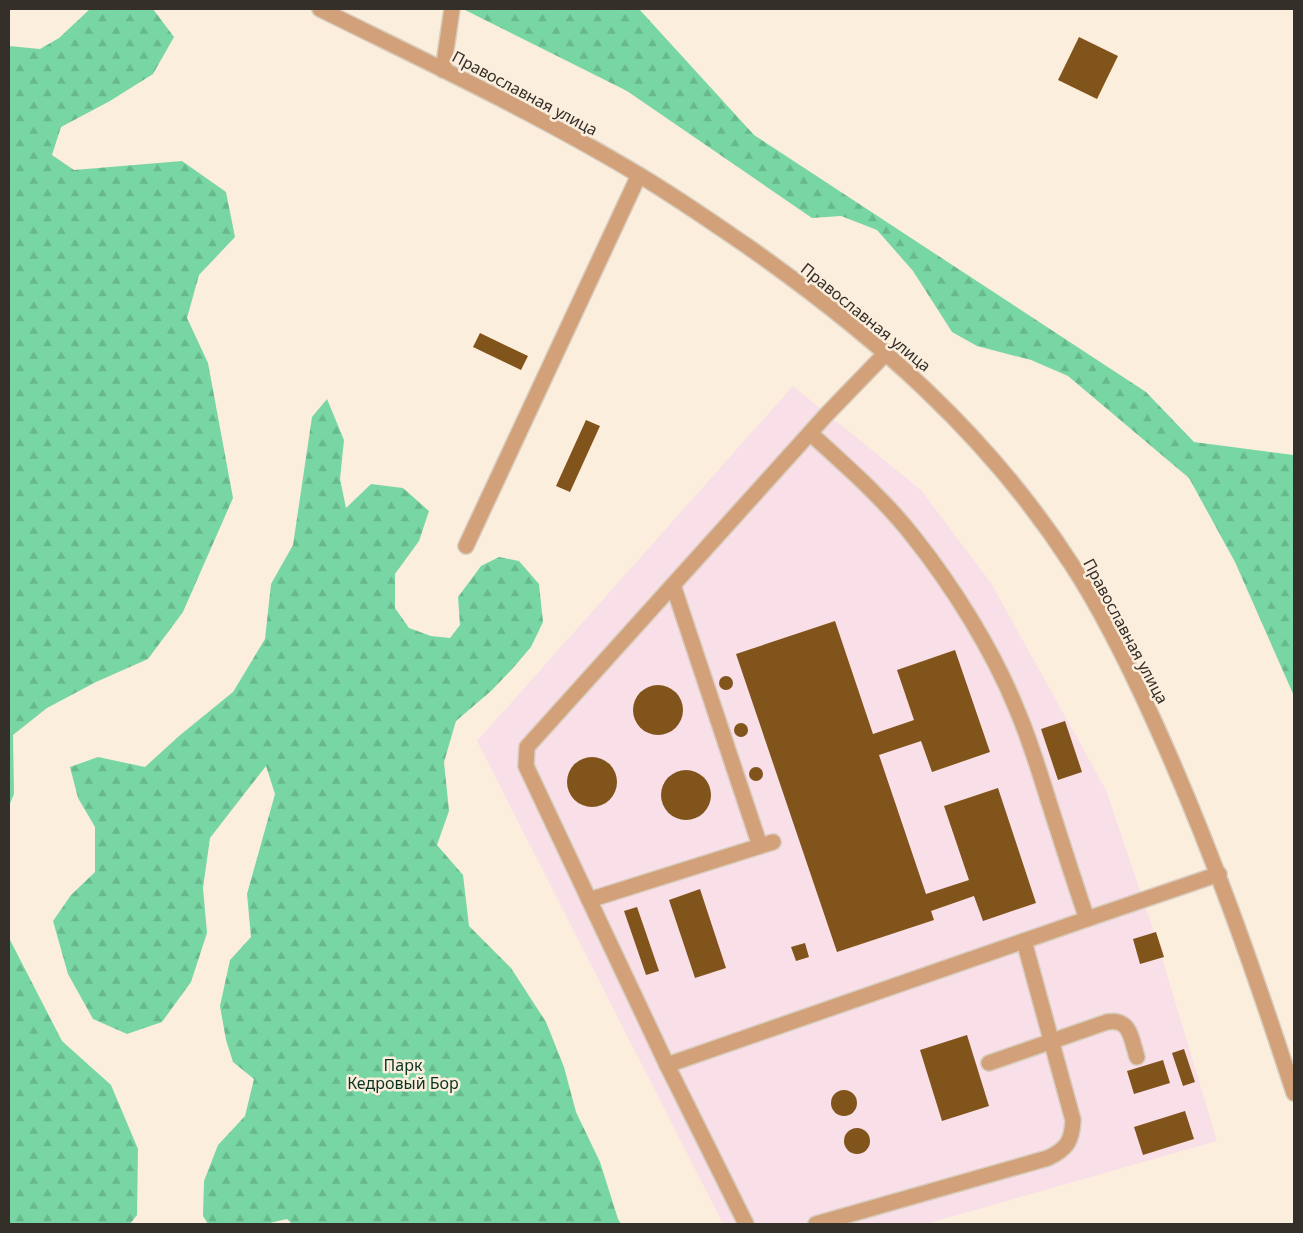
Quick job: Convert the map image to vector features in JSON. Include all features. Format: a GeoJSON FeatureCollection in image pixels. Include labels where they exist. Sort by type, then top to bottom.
{"type":"FeatureCollection","features":[{"type":"Feature","properties":{"kind":"street","name":"Православная улица"},"geometry":{"type":"LineString","coordinates":[[320,9],[443,70],[579,141],[639,175],[708,220],[832,308],[887,352],[941,403],[1000,466],[1040,517],[1074,568],[1139,689],[1176,770],[1219,874],[1294,1093]]}},
{"type":"Feature","properties":{"kind":"street"},"geometry":{"type":"LineString","coordinates":[[443,70],[452,9]]}},
{"type":"Feature","properties":{"kind":"street"},"geometry":{"type":"LineString","coordinates":[[466,546],[639,175]]}},
{"type":"Feature","properties":{"kind":"street"},"geometry":{"type":"LineString","coordinates":[[746,1224],[526,766],[526,752],[528,747],[810,433],[887,352]]}},
{"type":"Feature","properties":{"kind":"street"},"geometry":{"type":"LineString","coordinates":[[810,433],[868,486],[911,534],[945,581],[977,631],[1004,680],[1017,709],[1087,918]]}},
{"type":"Feature","properties":{"kind":"street"},"geometry":{"type":"LineString","coordinates":[[589,900],[767,844],[673,585]]}},
{"type":"Feature","properties":{"kind":"street"},"geometry":{"type":"LineString","coordinates":[[668,1065],[1087,918],[1219,874]]}},
{"type":"Feature","properties":{"kind":"street"},"geometry":{"type":"LineString","coordinates":[[816,1224],[1048,1158],[1058,1153],[1067,1145],[1073,1133],[1073,1120],[1024,941]]}},
{"type":"Feature","properties":{"kind":"street"},"geometry":{"type":"LineString","coordinates":[[989,1062],[1107,1022],[1121,1021],[1126,1026],[1138,1057]]}},
{"type":"Feature","properties":{"kind":"shaded area"},"geometry":{"type":"Polygon","coordinates":[[[793,386],[921,490],[991,583],[1106,790],[1164,957],[1162,958],[1217,1141],[926,1224],[723,1224],[477,741],[793,386]]]}},
{"type":"Feature","properties":{"kind":"green space"},"geometry":{"type":"Polygon","coordinates":[[[90,9],[153,9],[174,37],[153,74],[110,101],[61,127],[52,155],[74,170],[182,161],[226,192],[235,237],[199,275],[187,318],[208,363],[233,498],[183,612],[148,659],[96,682],[47,708],[13,735],[14,794],[9,806],[9,46],[40,49],[59,38],[90,9]]]}},
{"type":"Feature","properties":{"kind":"green space"},"geometry":{"type":"Polygon","coordinates":[[[463,9],[639,9],[754,135],[1146,392],[1194,442],[1294,455],[1294,696],[1235,562],[1189,478],[1068,376],[1031,360],[977,346],[952,332],[913,271],[877,230],[841,216],[812,218],[627,91],[463,9]]]}},
{"type":"Feature","properties":{"kind":"green space","name":"Парк Кедровый Бор"},"geometry":{"type":"Polygon","coordinates":[[[327,399],[344,440],[340,479],[346,508],[371,484],[403,488],[429,511],[419,541],[395,574],[395,608],[409,628],[431,636],[450,638],[460,625],[458,597],[481,566],[499,557],[519,561],[539,584],[543,622],[531,647],[491,691],[456,721],[444,762],[449,811],[437,845],[463,875],[469,926],[511,968],[546,1022],[564,1067],[576,1112],[600,1162],[621,1224],[292,1224],[287,1219],[266,1224],[208,1224],[203,1216],[204,1181],[218,1145],[245,1116],[254,1079],[233,1062],[226,1040],[220,1006],[230,960],[251,937],[247,894],[275,794],[266,766],[210,838],[203,888],[207,933],[191,982],[162,1022],[127,1034],[93,1019],[68,974],[53,921],[71,895],[95,872],[95,827],[78,798],[70,767],[98,757],[145,767],[179,736],[233,692],[265,639],[271,584],[293,545],[312,417],[327,399]]]}},
{"type":"Feature","properties":{"kind":"green space"},"geometry":{"type":"Polygon","coordinates":[[[9,938],[62,1041],[111,1085],[138,1149],[137,1215],[130,1224],[9,1224],[9,938]]]}},
{"type":"Feature","properties":{"kind":"building"},"geometry":{"type":"Polygon","coordinates":[[[1079,37],[1118,56],[1097,99],[1058,80],[1079,37]]]}},
{"type":"Feature","properties":{"kind":"building"},"geometry":{"type":"Polygon","coordinates":[[[480,333],[528,356],[521,370],[473,347],[480,333]]]}},
{"type":"Feature","properties":{"kind":"building"},"geometry":{"type":"Polygon","coordinates":[[[586,420],[600,426],[570,492],[556,486],[586,420]]]}},
{"type":"Feature","properties":{"kind":"building"},"geometry":{"type":"Polygon","coordinates":[[[835,621],[873,734],[914,720],[897,670],[955,650],[990,752],[932,772],[921,741],[879,755],[926,894],[969,880],[944,806],[998,788],[1036,903],[983,921],[974,896],[931,911],[934,920],[837,952],[736,654],[835,621]]]}},
{"type":"Feature","properties":{"kind":"building"},"geometry":{"type":"Polygon","coordinates":[[[726,676],[731,678],[733,683],[731,688],[726,690],[721,688],[719,683],[721,678],[726,676]]]}},
{"type":"Feature","properties":{"kind":"building"},"geometry":{"type":"Polygon","coordinates":[[[653,685],[663,685],[676,692],[683,705],[683,715],[676,728],[663,735],[653,735],[644,731],[637,724],[633,715],[633,705],[637,696],[644,689],[653,685]]]}},
{"type":"Feature","properties":{"kind":"building"},"geometry":{"type":"Polygon","coordinates":[[[1065,721],[1082,772],[1058,780],[1041,729],[1065,721]]]}},
{"type":"Feature","properties":{"kind":"building"},"geometry":{"type":"Polygon","coordinates":[[[741,723],[746,725],[748,730],[746,735],[741,737],[736,735],[734,730],[736,725],[741,723]]]}},
{"type":"Feature","properties":{"kind":"building"},"geometry":{"type":"Polygon","coordinates":[[[587,757],[597,757],[610,764],[617,777],[617,787],[610,800],[597,807],[587,807],[578,803],[571,796],[567,787],[567,777],[571,768],[578,761],[587,757]]]}},
{"type":"Feature","properties":{"kind":"building"},"geometry":{"type":"Polygon","coordinates":[[[756,767],[761,769],[763,774],[761,779],[756,781],[751,779],[749,774],[751,769],[756,767]]]}},
{"type":"Feature","properties":{"kind":"building"},"geometry":{"type":"Polygon","coordinates":[[[681,770],[691,770],[704,777],[711,790],[711,800],[704,813],[691,820],[681,820],[672,816],[665,809],[661,800],[661,790],[665,781],[672,774],[681,770]]]}},
{"type":"Feature","properties":{"kind":"building"},"geometry":{"type":"Polygon","coordinates":[[[700,889],[726,968],[695,978],[669,900],[700,889]]]}},
{"type":"Feature","properties":{"kind":"building"},"geometry":{"type":"Polygon","coordinates":[[[637,907],[659,971],[646,975],[624,911],[637,907]]]}},
{"type":"Feature","properties":{"kind":"building"},"geometry":{"type":"Polygon","coordinates":[[[1156,932],[1164,957],[1140,964],[1133,939],[1156,932]]]}},
{"type":"Feature","properties":{"kind":"building"},"geometry":{"type":"Polygon","coordinates":[[[805,943],[809,957],[796,961],[791,947],[805,943]]]}},
{"type":"Feature","properties":{"kind":"building"},"geometry":{"type":"Polygon","coordinates":[[[967,1035],[989,1106],[942,1121],[920,1050],[967,1035]]]}},
{"type":"Feature","properties":{"kind":"building"},"geometry":{"type":"Polygon","coordinates":[[[1184,1049],[1195,1082],[1183,1086],[1172,1053],[1184,1049]]]}},
{"type":"Feature","properties":{"kind":"building"},"geometry":{"type":"Polygon","coordinates":[[[1163,1060],[1170,1083],[1134,1094],[1127,1071],[1163,1060]]]}},
{"type":"Feature","properties":{"kind":"building"},"geometry":{"type":"Polygon","coordinates":[[[844,1090],[853,1094],[857,1103],[853,1112],[844,1116],[835,1112],[831,1103],[835,1094],[844,1090]]]}},
{"type":"Feature","properties":{"kind":"building"},"geometry":{"type":"Polygon","coordinates":[[[1185,1111],[1194,1139],[1143,1155],[1134,1127],[1185,1111]]]}},
{"type":"Feature","properties":{"kind":"building"},"geometry":{"type":"Polygon","coordinates":[[[857,1128],[866,1132],[870,1141],[866,1150],[857,1154],[848,1150],[844,1141],[848,1132],[857,1128]]]}}]}
